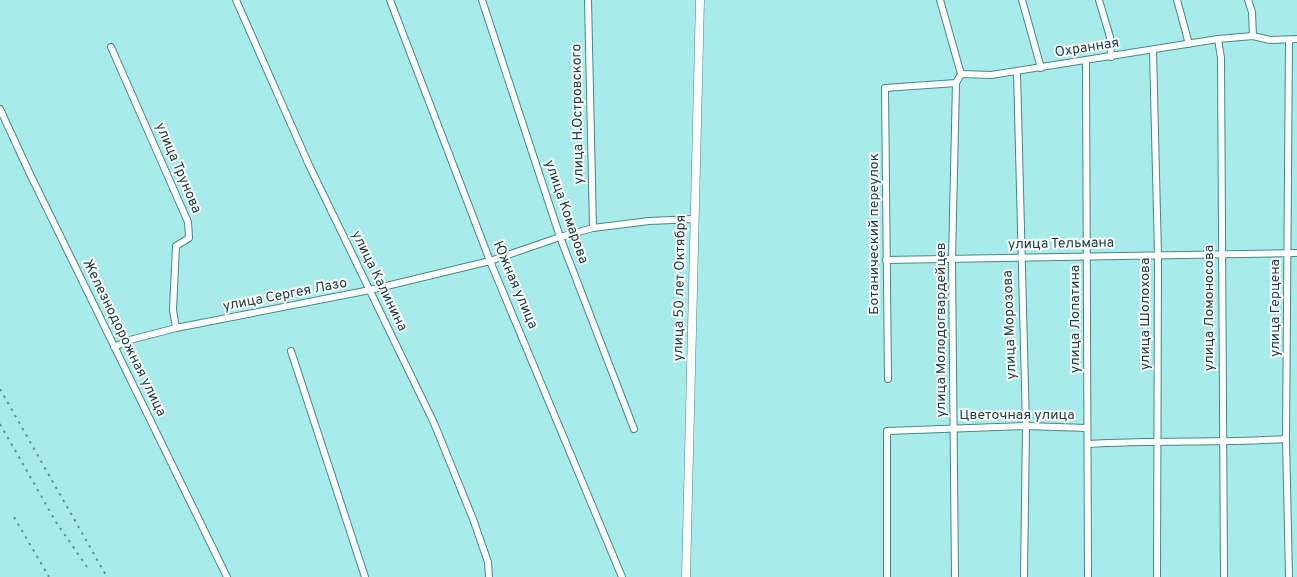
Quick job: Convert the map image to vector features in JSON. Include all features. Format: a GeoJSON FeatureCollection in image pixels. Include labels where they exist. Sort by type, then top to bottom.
{"type":"FeatureCollection","features":[{"type":"Feature","properties":{"kind":"main road","name":"улица 50 лет Октября"},"geometry":{"type":"LineString","coordinates":[[686,577],[700,0]]}},
{"type":"Feature","properties":{"kind":"street","name":"улица Калинина"},"geometry":{"type":"LineString","coordinates":[[236,0],[309,165],[434,423],[473,518],[488,562],[490,577]]}},
{"type":"Feature","properties":{"kind":"street","name":"Южная улица"},"geometry":{"type":"LineString","coordinates":[[390,0],[490,261],[622,577]]}},
{"type":"Feature","properties":{"kind":"street","name":"улица Комарова"},"geometry":{"type":"LineString","coordinates":[[482,0],[560,237],[634,429]]}},
{"type":"Feature","properties":{"kind":"street","name":"улица Н.Островского"},"geometry":{"type":"LineString","coordinates":[[588,0],[593,228]]}},
{"type":"Feature","properties":{"kind":"street"},"geometry":{"type":"LineString","coordinates":[[940,0],[961,74],[956,83]]}},
{"type":"Feature","properties":{"kind":"street"},"geometry":{"type":"LineString","coordinates":[[1022,0],[1041,68]]}},
{"type":"Feature","properties":{"kind":"street"},"geometry":{"type":"LineString","coordinates":[[1099,0],[1110,37],[1111,57]]}},
{"type":"Feature","properties":{"kind":"street"},"geometry":{"type":"LineString","coordinates":[[1177,0],[1189,44]]}},
{"type":"Feature","properties":{"kind":"street"},"geometry":{"type":"LineString","coordinates":[[1248,0],[1252,12],[1253,36]]}},
{"type":"Feature","properties":{"kind":"street","name":"Охранная"},"geometry":{"type":"LineString","coordinates":[[961,74],[991,75],[1017,72],[1218,39],[1253,36],[1270,40],[1297,39]]}},
{"type":"Feature","properties":{"kind":"street","name":"улица Ломоносова"},"geometry":{"type":"LineString","coordinates":[[1218,39],[1221,58],[1224,577]]}},
{"type":"Feature","properties":{"kind":"street","name":"улица Герцена"},"geometry":{"type":"LineString","coordinates":[[1289,40],[1286,439],[1290,577]]}},
{"type":"Feature","properties":{"kind":"street","name":"улица Трунова"},"geometry":{"type":"LineString","coordinates":[[111,47],[188,222],[189,238],[176,246],[173,310],[176,328]]}},
{"type":"Feature","properties":{"kind":"street","name":"улица Шолохова"},"geometry":{"type":"LineString","coordinates":[[1153,51],[1158,255],[1157,577]]}},
{"type":"Feature","properties":{"kind":"street","name":"улица Лопатина"},"geometry":{"type":"LineString","coordinates":[[1086,61],[1087,428],[1089,444],[1088,577]]}},
{"type":"Feature","properties":{"kind":"street","name":"улица Морозова"},"geometry":{"type":"LineString","coordinates":[[1017,72],[1026,426],[1024,577]]}},
{"type":"Feature","properties":{"kind":"street","name":"Ботанический переулок"},"geometry":{"type":"LineString","coordinates":[[888,379],[885,88],[956,83]]}},
{"type":"Feature","properties":{"kind":"street","name":"улица Молодогвардейцев"},"geometry":{"type":"LineString","coordinates":[[955,577],[952,260],[956,83]]}},
{"type":"Feature","properties":{"kind":"street","name":"Железнодорожная улица"},"geometry":{"type":"LineString","coordinates":[[0,109],[227,577]]}},
{"type":"Feature","properties":{"kind":"street","name":"улица Сергея Лазо"},"geometry":{"type":"LineString","coordinates":[[114,347],[130,340],[176,328],[370,290],[490,261],[593,228],[649,221],[694,219]]}},
{"type":"Feature","properties":{"kind":"street","name":"улица Тельмана"},"geometry":{"type":"LineString","coordinates":[[886,260],[952,260],[1088,255],[1222,255],[1297,252]]}},
{"type":"Feature","properties":{"kind":"street"},"geometry":{"type":"LineString","coordinates":[[290,351],[365,577]]}},
{"type":"Feature","properties":{"kind":"street","name":"Цветочная улица"},"geometry":{"type":"LineString","coordinates":[[886,577],[887,432],[1026,426],[1087,428]]}},
{"type":"Feature","properties":{"kind":"street"},"geometry":{"type":"LineString","coordinates":[[1089,444],[1156,440],[1223,442],[1286,439]]}},
{"type":"Feature","properties":{"kind":"railway"},"geometry":{"type":"LineString","coordinates":[[0,389],[107,577]]}},
{"type":"Feature","properties":{"kind":"railway"},"geometry":{"type":"LineString","coordinates":[[0,424],[56,522],[87,567]]}},
{"type":"Feature","properties":{"kind":"railway"},"geometry":{"type":"LineString","coordinates":[[14,517],[49,577]]}}]}
